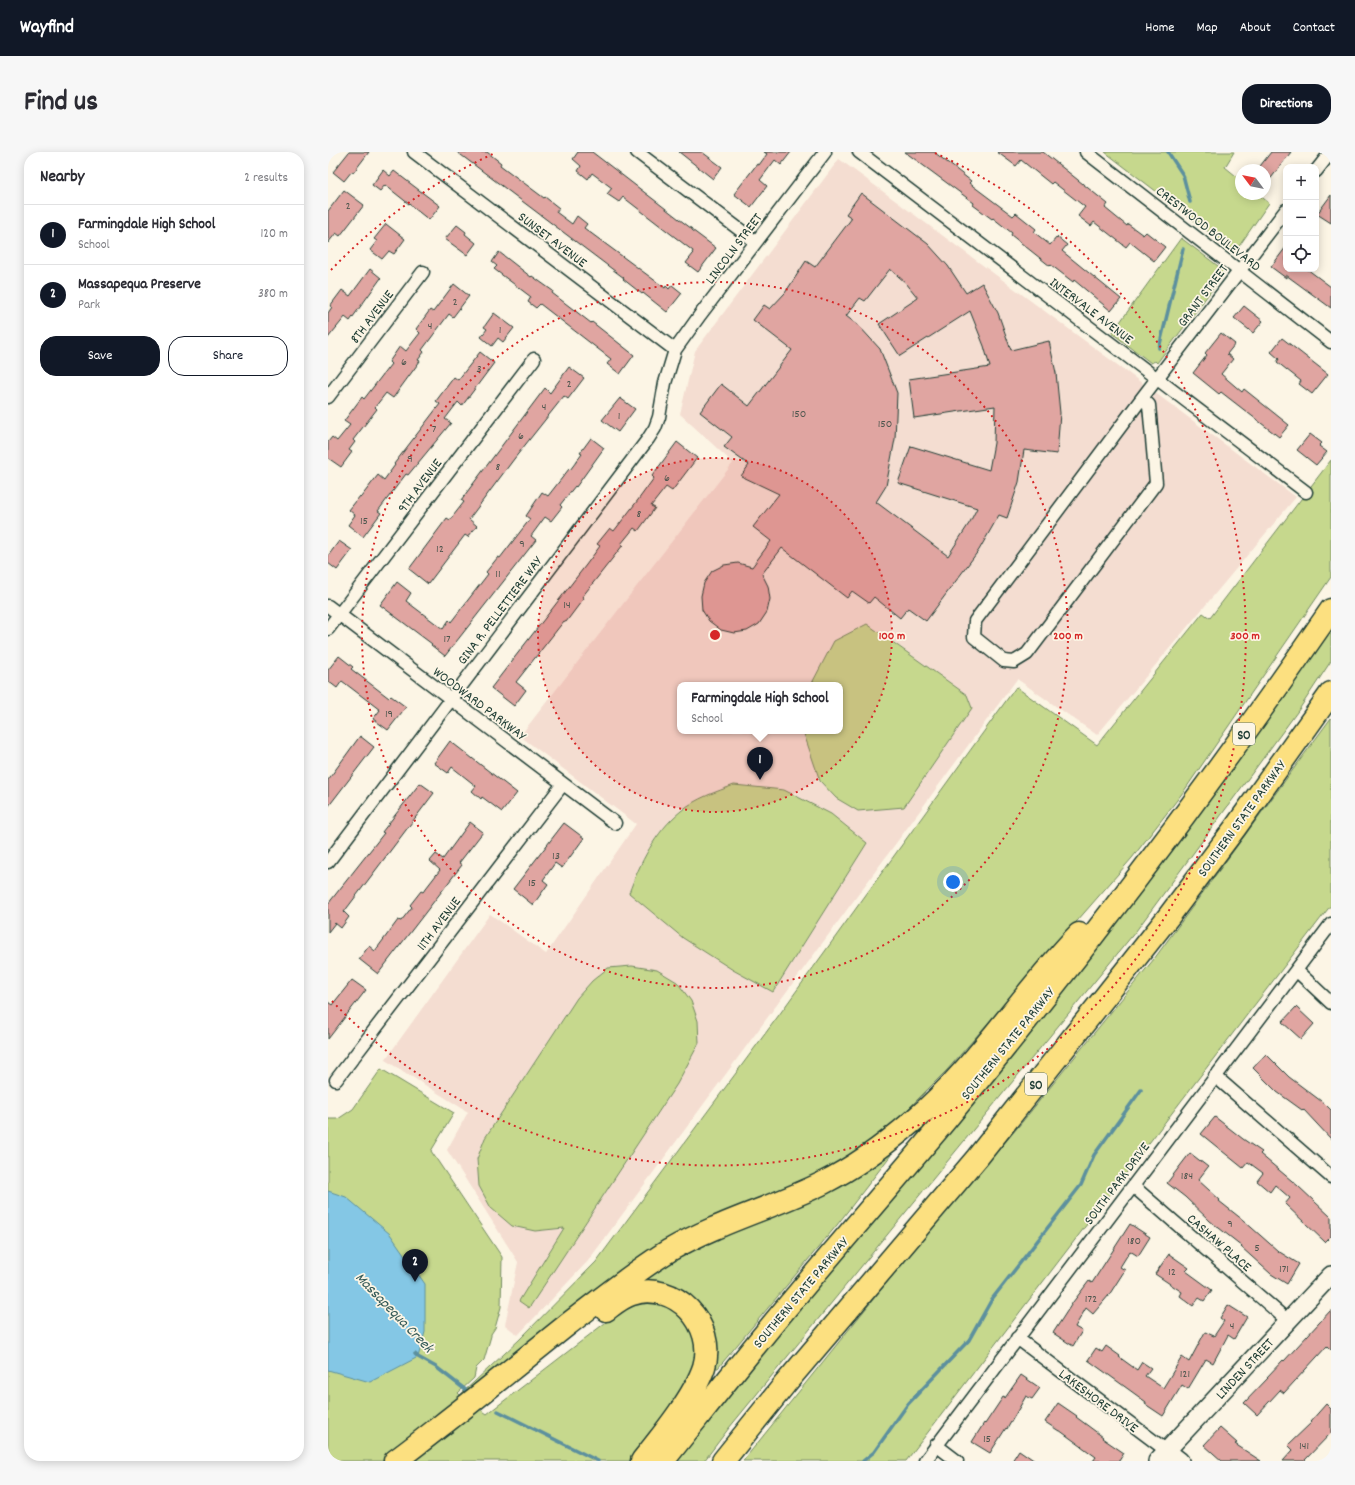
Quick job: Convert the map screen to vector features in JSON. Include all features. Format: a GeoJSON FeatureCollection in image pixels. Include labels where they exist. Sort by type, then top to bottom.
{"type":"FeatureCollection","features":[{"type":"Feature","properties":{"kind":"highway","name":"SOUTHERN STATE PARKWAY"},"geometry":{"type":"LineString","coordinates":[[663,1461],[771,1326],[948,1116],[1086,946],[1155,856],[1269,700],[1331,610]]}},
{"type":"Feature","properties":{"kind":"highway","name":"SOUTHERN STATE PARKWAY"},"geometry":{"type":"LineString","coordinates":[[724,1461],[785,1384],[977,1158],[1101,1002],[1197,878],[1331,693]]}},
{"type":"Feature","properties":{"kind":"highway"},"geometry":{"type":"LineString","coordinates":[[395,1461],[604,1296],[646,1266],[671,1250],[720,1225],[825,1182],[870,1155],[908,1125],[932,1104],[974,1060],[1057,956],[1155,856]]}},
{"type":"Feature","properties":{"kind":"highway"},"geometry":{"type":"LineString","coordinates":[[418,1461],[431,1449],[614,1304],[632,1294],[653,1292],[672,1297],[694,1314],[705,1338],[706,1352],[704,1366],[695,1386],[664,1432],[642,1461]]}},
{"type":"Feature","properties":{"kind":"street","name":"SUNSET AVENUE"},"geometry":{"type":"LineString","coordinates":[[414,152],[675,350]]}},
{"type":"Feature","properties":{"kind":"street"},"geometry":{"type":"LineString","coordinates":[[636,152],[756,242]]}},
{"type":"Feature","properties":{"kind":"street","name":"LINCOLN STREET"},"geometry":{"type":"LineString","coordinates":[[670,365],[675,350],[700,315],[825,152]]}},
{"type":"Feature","properties":{"kind":"street","name":"INTERVALE AVENUE"},"geometry":{"type":"LineString","coordinates":[[859,152],[1306,492]]}},
{"type":"Feature","properties":{"kind":"street","name":"CRESTWOOD BOULEVARD"},"geometry":{"type":"LineString","coordinates":[[1086,152],[1331,342]]}},
{"type":"Feature","properties":{"kind":"street"},"geometry":{"type":"LineString","coordinates":[[1319,168],[1330,155]]}},
{"type":"Feature","properties":{"kind":"street","name":"GRANT STREET"},"geometry":{"type":"LineString","coordinates":[[1142,398],[1149,405],[1156,483],[1027,654],[1014,662],[1004,661],[974,636],[975,621],[1142,398],[1157,378],[1283,214]]}},
{"type":"Feature","properties":{"kind":"street","name":"8TH AVENUE"},"geometry":{"type":"LineString","coordinates":[[328,397],[423,272]]}},
{"type":"Feature","properties":{"kind":"street","name":"9TH AVENUE"},"geometry":{"type":"LineString","coordinates":[[328,629],[534,359]]}},
{"type":"Feature","properties":{"kind":"street","name":"GINA R. PELLETTIERE WAY"},"geometry":{"type":"LineString","coordinates":[[328,862],[648,439],[655,428],[659,417],[670,365]]}},
{"type":"Feature","properties":{"kind":"street","name":"WOODWARD PARKWAY"},"geometry":{"type":"LineString","coordinates":[[328,606],[615,823]]}},
{"type":"Feature","properties":{"kind":"street","name":"11TH AVENUE"},"geometry":{"type":"LineString","coordinates":[[336,1080],[563,784]]}},
{"type":"Feature","properties":{"kind":"street","name":"SOUTH PARK DRIVE"},"geometry":{"type":"LineString","coordinates":[[925,1461],[1331,924]]}},
{"type":"Feature","properties":{"kind":"street"},"geometry":{"type":"LineString","coordinates":[[1296,970],[1331,1002]]}},
{"type":"Feature","properties":{"kind":"street"},"geometry":{"type":"LineString","coordinates":[[1215,1076],[1331,1177]]}},
{"type":"Feature","properties":{"kind":"street","name":"CASHAW PLACE"},"geometry":{"type":"LineString","coordinates":[[1133,1186],[1288,1321]]}},
{"type":"Feature","properties":{"kind":"street","name":"LINDEN STREET"},"geometry":{"type":"LineString","coordinates":[[1168,1458],[1288,1321],[1331,1275]]}},
{"type":"Feature","properties":{"kind":"street","name":"LAKESHORE DRIVE"},"geometry":{"type":"LineString","coordinates":[[1017,1338],[1168,1458]]}},
{"type":"Feature","properties":{"kind":"street"},"geometry":{"type":"LineString","coordinates":[[936,1445],[957,1461]]}},
{"type":"Feature","properties":{"kind":"shaded area"},"geometry":{"type":"Polygon","coordinates":[[[839,159],[1296,497],[1097,735],[1017,679],[588,1261],[518,1335],[505,1325],[518,1262],[447,1150],[468,1112],[385,1060],[490,914],[546,954],[636,824],[520,736],[733,463],[680,414],[695,351],[839,159]]]}},
{"type":"Feature","properties":{"kind":"green space"},"geometry":{"type":"Polygon","coordinates":[[[1105,152],[1234,152],[1225,167],[1235,175],[1235,200],[1265,200],[1269,203],[1235,252],[1105,152]]]}},
{"type":"Feature","properties":{"kind":"green space"},"geometry":{"type":"Polygon","coordinates":[[[1181,238],[1224,272],[1157,363],[1155,361],[1151,363],[1112,333],[1181,238]]]}},
{"type":"Feature","properties":{"kind":"green space"},"geometry":{"type":"Polygon","coordinates":[[[1331,460],[1331,577],[1184,791],[1132,858],[947,1070],[886,1131],[836,1166],[700,1224],[615,1276],[461,1396],[487,1414],[627,1306],[653,1301],[676,1309],[693,1326],[699,1355],[688,1381],[656,1431],[651,1430],[635,1451],[637,1457],[634,1461],[328,1461],[328,1119],[338,1119],[353,1109],[381,1069],[454,1113],[431,1151],[502,1257],[501,1307],[495,1328],[491,1334],[484,1360],[476,1368],[474,1378],[458,1393],[460,1395],[519,1340],[596,1262],[779,1015],[1016,687],[1097,745],[1203,613],[1210,618],[1331,460]]]}},
{"type":"Feature","properties":{"kind":"green space"},"geometry":{"type":"Polygon","coordinates":[[[1331,620],[1331,661],[1300,708],[1136,931],[729,1428],[704,1461],[675,1461],[1331,620]]]}},
{"type":"Feature","properties":{"kind":"green space"},"geometry":{"type":"Polygon","coordinates":[[[867,624],[967,695],[972,708],[904,807],[858,811],[836,798],[820,781],[804,734],[843,734],[843,682],[813,682],[834,641],[867,624]]]}},
{"type":"Feature","properties":{"kind":"green space"},"geometry":{"type":"Polygon","coordinates":[[[1331,718],[1331,905],[906,1461],[743,1461],[888,1281],[1023,1121],[1154,959],[1331,718]]]}},
{"type":"Feature","properties":{"kind":"green space"},"geometry":{"type":"Polygon","coordinates":[[[734,785],[784,790],[831,814],[867,843],[773,992],[733,970],[683,938],[629,893],[643,859],[663,828],[693,802],[734,785]]]}},
{"type":"Feature","properties":{"kind":"green space"},"geometry":{"type":"Polygon","coordinates":[[[632,966],[657,970],[677,982],[691,1001],[698,1021],[699,1043],[677,1084],[529,1308],[519,1301],[564,1228],[535,1231],[512,1226],[491,1208],[479,1186],[477,1159],[485,1138],[577,998],[592,981],[608,968],[632,966]]]}},
{"type":"Feature","properties":{"kind":"green space"},"geometry":{"type":"Polygon","coordinates":[[[888,1150],[891,1155],[837,1225],[718,1368],[710,1367],[707,1321],[640,1287],[643,1276],[689,1249],[888,1150]]]}},
{"type":"Feature","properties":{"kind":"water"},"geometry":{"type":"Polygon","coordinates":[[[328,1191],[346,1197],[390,1234],[425,1284],[425,1332],[418,1357],[370,1382],[328,1370],[328,1191]]]}},
{"type":"Feature","properties":{"kind":"building"},"geometry":{"type":"Polygon","coordinates":[[[349,152],[369,152],[353,173],[352,171],[344,181],[333,172],[349,152]]]}},
{"type":"Feature","properties":{"kind":"building"},"geometry":{"type":"Polygon","coordinates":[[[457,152],[487,152],[501,163],[500,165],[559,208],[556,212],[572,224],[577,216],[587,224],[584,228],[665,288],[666,286],[669,289],[672,285],[682,293],[667,312],[457,152]]]}},
{"type":"Feature","properties":{"kind":"building"},"geometry":{"type":"Polygon","coordinates":[[[578,152],[592,152],[716,248],[698,272],[686,263],[693,254],[693,251],[623,197],[619,202],[607,194],[612,188],[592,173],[588,179],[578,171],[581,166],[573,159],[578,152]]]}},
{"type":"Feature","properties":{"kind":"building"},"geometry":{"type":"Polygon","coordinates":[[[679,152],[702,152],[722,167],[713,179],[679,152]]]}},
{"type":"Feature","properties":{"kind":"building"},"geometry":{"type":"Polygon","coordinates":[[[764,152],[791,152],[781,165],[775,160],[760,180],[767,186],[751,207],[734,194],[757,164],[759,165],[767,154],[764,152]]]}},
{"type":"Feature","properties":{"kind":"building"},"geometry":{"type":"Polygon","coordinates":[[[905,152],[934,152],[971,181],[969,183],[1013,216],[1016,213],[1036,229],[1034,232],[1050,245],[1057,237],[1067,245],[1062,251],[1121,299],[1111,311],[1074,280],[1073,282],[1051,265],[1050,266],[1011,235],[1012,233],[973,205],[974,203],[905,152]]]}},
{"type":"Feature","properties":{"kind":"building"},"geometry":{"type":"Polygon","coordinates":[[[997,152],[1043,152],[1108,204],[1105,208],[1127,226],[1128,224],[1143,235],[1146,232],[1165,247],[1154,261],[1130,242],[1126,247],[1094,222],[1091,226],[1078,216],[1085,207],[1053,182],[1051,184],[1021,160],[1016,166],[997,152]]]}},
{"type":"Feature","properties":{"kind":"building"},"geometry":{"type":"Polygon","coordinates":[[[1271,152],[1291,152],[1271,178],[1271,164],[1262,164],[1271,152]]]}},
{"type":"Feature","properties":{"kind":"building"},"geometry":{"type":"Polygon","coordinates":[[[383,170],[390,176],[394,171],[440,206],[429,220],[385,185],[380,191],[372,185],[383,170]]]}},
{"type":"Feature","properties":{"kind":"building"},"geometry":{"type":"Polygon","coordinates":[[[344,190],[364,205],[340,236],[336,233],[328,243],[328,211],[344,190]]]}},
{"type":"Feature","properties":{"kind":"building"},"geometry":{"type":"Polygon","coordinates":[[[861,193],[928,244],[948,266],[966,293],[982,283],[998,313],[1011,350],[1049,341],[1056,373],[1060,413],[1057,454],[1024,450],[1019,482],[1007,518],[999,515],[979,550],[926,621],[908,608],[900,618],[874,597],[869,603],[852,591],[847,598],[782,548],[762,574],[768,586],[770,599],[767,612],[759,624],[747,631],[734,633],[721,630],[709,621],[702,610],[701,596],[704,583],[712,571],[724,565],[738,563],[752,567],[771,541],[753,527],[779,494],[741,476],[749,465],[724,447],[732,437],[700,412],[721,384],[749,406],[792,350],[753,320],[764,305],[770,309],[785,293],[806,261],[815,267],[852,218],[846,214],[861,193]],[[890,269],[865,301],[860,298],[846,316],[859,326],[880,349],[897,393],[895,439],[886,486],[876,502],[948,556],[970,522],[977,508],[898,483],[911,446],[989,470],[994,443],[995,406],[914,418],[909,379],[990,367],[984,346],[970,311],[900,356],[879,324],[918,298],[906,283],[890,269]]]}},
{"type":"Feature","properties":{"kind":"building"},"geometry":{"type":"Polygon","coordinates":[[[1331,195],[1331,223],[1319,215],[1319,211],[1331,195]]]}},
{"type":"Feature","properties":{"kind":"building"},"geometry":{"type":"Polygon","coordinates":[[[386,224],[405,239],[394,254],[389,251],[382,259],[370,250],[377,241],[374,239],[386,224]]]}},
{"type":"Feature","properties":{"kind":"building"},"geometry":{"type":"Polygon","coordinates":[[[457,225],[476,243],[467,255],[445,239],[457,225]]]}},
{"type":"Feature","properties":{"kind":"building"},"geometry":{"type":"Polygon","coordinates":[[[1283,251],[1283,272],[1311,272],[1331,287],[1331,308],[1286,275],[1286,278],[1271,267],[1283,251]]]}},
{"type":"Feature","properties":{"kind":"building"},"geometry":{"type":"Polygon","coordinates":[[[499,252],[531,277],[532,276],[553,291],[552,293],[634,355],[620,374],[607,364],[611,359],[540,304],[536,308],[528,302],[531,297],[494,269],[497,266],[492,262],[499,252]]]}},
{"type":"Feature","properties":{"kind":"building"},"geometry":{"type":"Polygon","coordinates":[[[370,269],[381,278],[350,321],[345,317],[328,338],[328,313],[332,307],[330,306],[342,290],[350,296],[370,269]]]}},
{"type":"Feature","properties":{"kind":"building"},"geometry":{"type":"Polygon","coordinates":[[[454,284],[469,296],[453,317],[449,314],[422,350],[424,352],[418,360],[420,361],[393,398],[386,393],[375,407],[377,409],[353,440],[355,442],[349,450],[352,452],[341,467],[328,458],[328,442],[332,437],[337,441],[350,425],[344,421],[362,397],[364,399],[391,364],[389,362],[400,346],[406,351],[420,333],[416,329],[430,310],[433,312],[454,284]]]}},
{"type":"Feature","properties":{"kind":"building"},"geometry":{"type":"Polygon","coordinates":[[[1244,306],[1263,321],[1253,333],[1234,318],[1244,306]]]}},
{"type":"Feature","properties":{"kind":"building"},"geometry":{"type":"Polygon","coordinates":[[[494,313],[514,328],[503,342],[498,338],[492,346],[481,337],[487,329],[484,327],[494,313]]]}},
{"type":"Feature","properties":{"kind":"building"},"geometry":{"type":"Polygon","coordinates":[[[1221,333],[1235,344],[1227,354],[1233,359],[1221,374],[1242,392],[1244,389],[1289,425],[1279,437],[1221,392],[1219,394],[1193,373],[1207,355],[1205,353],[1221,333]]]}},
{"type":"Feature","properties":{"kind":"building"},"geometry":{"type":"Polygon","coordinates":[[[1282,338],[1328,374],[1312,394],[1299,384],[1301,381],[1277,362],[1279,359],[1271,352],[1282,338]]]}},
{"type":"Feature","properties":{"kind":"building"},"geometry":{"type":"Polygon","coordinates":[[[480,352],[494,363],[462,406],[458,402],[445,419],[451,423],[408,475],[406,474],[378,511],[381,513],[363,537],[348,525],[355,515],[349,510],[378,475],[384,480],[395,465],[394,464],[440,404],[436,401],[454,377],[458,380],[480,352]]]}},
{"type":"Feature","properties":{"kind":"building"},"geometry":{"type":"Polygon","coordinates":[[[569,367],[584,378],[568,399],[564,396],[514,459],[469,519],[477,526],[468,537],[465,535],[428,584],[409,569],[447,518],[450,520],[464,502],[461,500],[545,388],[550,393],[569,367]]]}},
{"type":"Feature","properties":{"kind":"building"},"geometry":{"type":"Polygon","coordinates":[[[620,398],[635,409],[618,432],[602,420],[620,398]]]}},
{"type":"Feature","properties":{"kind":"building"},"geometry":{"type":"Polygon","coordinates":[[[1310,434],[1322,443],[1319,446],[1327,452],[1316,465],[1297,450],[1310,434]]]}},
{"type":"Feature","properties":{"kind":"building"},"geometry":{"type":"Polygon","coordinates":[[[591,438],[604,448],[576,487],[575,486],[560,505],[562,507],[551,521],[545,517],[531,536],[536,540],[445,656],[431,645],[432,644],[380,605],[397,582],[411,593],[406,601],[443,629],[449,620],[451,622],[488,574],[486,572],[498,557],[500,558],[530,519],[526,516],[542,492],[548,496],[582,454],[580,453],[591,438]]]}},
{"type":"Feature","properties":{"kind":"building"},"geometry":{"type":"Polygon","coordinates":[[[677,442],[697,458],[672,491],[666,487],[651,506],[655,508],[638,531],[634,528],[621,544],[623,545],[582,597],[584,598],[566,622],[564,621],[516,682],[526,690],[514,706],[491,688],[600,546],[597,544],[610,528],[614,531],[638,500],[654,478],[652,476],[677,442]]]}},
{"type":"Feature","properties":{"kind":"building"},"geometry":{"type":"Polygon","coordinates":[[[339,541],[352,550],[337,570],[328,563],[328,556],[339,541]]]}},
{"type":"Feature","properties":{"kind":"building"},"geometry":{"type":"Polygon","coordinates":[[[339,656],[353,667],[351,669],[389,698],[391,696],[406,707],[388,730],[373,719],[380,710],[342,681],[337,688],[328,681],[328,670],[339,656]]]}},
{"type":"Feature","properties":{"kind":"building"},"geometry":{"type":"Polygon","coordinates":[[[360,736],[374,747],[328,807],[328,780],[360,736]]]}},
{"type":"Feature","properties":{"kind":"building"},"geometry":{"type":"Polygon","coordinates":[[[450,741],[517,793],[502,812],[482,797],[481,799],[472,791],[476,786],[452,767],[448,773],[434,763],[450,741]]]}},
{"type":"Feature","properties":{"kind":"building"},"geometry":{"type":"Polygon","coordinates":[[[420,783],[434,793],[344,912],[349,917],[341,928],[335,923],[328,932],[328,904],[384,833],[382,832],[420,783]]]}},
{"type":"Feature","properties":{"kind":"building"},"geometry":{"type":"Polygon","coordinates":[[[470,822],[483,832],[459,863],[462,865],[378,974],[359,959],[369,946],[375,951],[398,920],[401,921],[412,907],[410,905],[421,891],[423,892],[440,870],[430,861],[436,854],[443,859],[470,822]]]}},
{"type":"Feature","properties":{"kind":"building"},"geometry":{"type":"Polygon","coordinates":[[[564,823],[584,838],[562,868],[555,863],[543,880],[548,884],[533,905],[513,889],[564,823]]]}},
{"type":"Feature","properties":{"kind":"building"},"geometry":{"type":"Polygon","coordinates":[[[352,980],[366,990],[328,1039],[328,1002],[332,1005],[352,980]]]}},
{"type":"Feature","properties":{"kind":"building"},"geometry":{"type":"Polygon","coordinates":[[[1296,1007],[1314,1024],[1301,1039],[1282,1022],[1296,1007]]]}},
{"type":"Feature","properties":{"kind":"building"},"geometry":{"type":"Polygon","coordinates":[[[1266,1054],[1289,1077],[1331,1110],[1331,1139],[1303,1109],[1302,1110],[1277,1092],[1253,1068],[1266,1054]]]}},
{"type":"Feature","properties":{"kind":"building"},"geometry":{"type":"Polygon","coordinates":[[[1215,1117],[1262,1152],[1260,1154],[1298,1186],[1331,1217],[1331,1236],[1325,1242],[1285,1204],[1290,1198],[1275,1185],[1270,1192],[1257,1181],[1263,1173],[1248,1162],[1243,1168],[1201,1134],[1215,1117]]]}},
{"type":"Feature","properties":{"kind":"building"},"geometry":{"type":"Polygon","coordinates":[[[1190,1153],[1208,1167],[1198,1180],[1220,1200],[1219,1201],[1278,1251],[1299,1264],[1287,1284],[1271,1274],[1241,1247],[1242,1246],[1210,1221],[1185,1197],[1167,1183],[1190,1153]]]}},
{"type":"Feature","properties":{"kind":"building"},"geometry":{"type":"Polygon","coordinates":[[[1130,1224],[1150,1237],[1138,1256],[1130,1251],[1120,1267],[1125,1270],[1109,1295],[1093,1314],[1086,1308],[1075,1327],[1082,1331],[1073,1346],[1053,1333],[1073,1302],[1089,1281],[1092,1283],[1130,1224]]]}},
{"type":"Feature","properties":{"kind":"building"},"geometry":{"type":"Polygon","coordinates":[[[1169,1254],[1189,1268],[1186,1271],[1212,1290],[1204,1301],[1199,1298],[1193,1306],[1180,1296],[1182,1292],[1155,1274],[1169,1254]]]}},
{"type":"Feature","properties":{"kind":"building"},"geometry":{"type":"Polygon","coordinates":[[[1228,1305],[1247,1317],[1234,1339],[1228,1335],[1213,1363],[1206,1359],[1188,1389],[1182,1385],[1163,1416],[1088,1360],[1096,1348],[1102,1352],[1106,1346],[1137,1370],[1142,1362],[1151,1368],[1145,1376],[1163,1388],[1182,1357],[1189,1362],[1205,1332],[1214,1336],[1224,1321],[1220,1318],[1228,1305]]]}},
{"type":"Feature","properties":{"kind":"building"},"geometry":{"type":"Polygon","coordinates":[[[1331,1310],[1331,1350],[1327,1346],[1284,1393],[1280,1390],[1257,1415],[1244,1403],[1331,1310]]]}},
{"type":"Feature","properties":{"kind":"building"},"geometry":{"type":"Polygon","coordinates":[[[1021,1375],[1040,1388],[1032,1399],[1026,1396],[1007,1429],[1006,1428],[990,1453],[972,1442],[1003,1397],[1005,1398],[1021,1375]]]}},
{"type":"Feature","properties":{"kind":"building"},"geometry":{"type":"Polygon","coordinates":[[[1058,1403],[1077,1416],[1076,1417],[1103,1437],[1102,1438],[1124,1453],[1119,1461],[1093,1461],[1096,1457],[1059,1430],[1045,1422],[1058,1403]]]}},
{"type":"Feature","properties":{"kind":"building"},"geometry":{"type":"Polygon","coordinates":[[[1326,1404],[1331,1409],[1331,1433],[1304,1461],[1283,1461],[1293,1450],[1288,1445],[1312,1422],[1311,1421],[1326,1404]]]}},
{"type":"Feature","properties":{"kind":"building"},"geometry":{"type":"Polygon","coordinates":[[[1220,1428],[1237,1443],[1235,1444],[1261,1461],[1222,1461],[1204,1445],[1220,1428]]]}},
{"type":"Feature","properties":{"kind":"building"},"geometry":{"type":"Polygon","coordinates":[[[1019,1450],[1035,1461],[1012,1461],[1019,1450]]]}},
{"type":"Feature","properties":{"kind":"waterway"},"geometry":{"type":"LineString","coordinates":[[1168,152],[1183,175],[1190,202]]}},
{"type":"Feature","properties":{"kind":"waterway"},"geometry":{"type":"LineString","coordinates":[[1159,348],[1183,249]]}},
{"type":"Feature","properties":{"kind":"waterway"},"geometry":{"type":"LineString","coordinates":[[863,1461],[874,1452],[908,1404],[969,1340],[992,1299],[1081,1185],[1094,1155],[1141,1090]]}},
{"type":"Feature","properties":{"kind":"waterway","name":"Massapequa Creek"},"geometry":{"type":"LineString","coordinates":[[415,1354],[436,1367],[467,1391]]}},
{"type":"Feature","properties":{"kind":"waterway","name":"Massapequa Creek"},"geometry":{"type":"LineString","coordinates":[[498,1411],[598,1461]]}},
{"type":"Feature","properties":{"kind":"place","name":"Farmingdale High School"},"geometry":{"type":"Point","coordinates":[760,780]}},
{"type":"Feature","properties":{"kind":"place","name":"Massapequa Preserve"},"geometry":{"type":"Point","coordinates":[415,1282]}}]}
